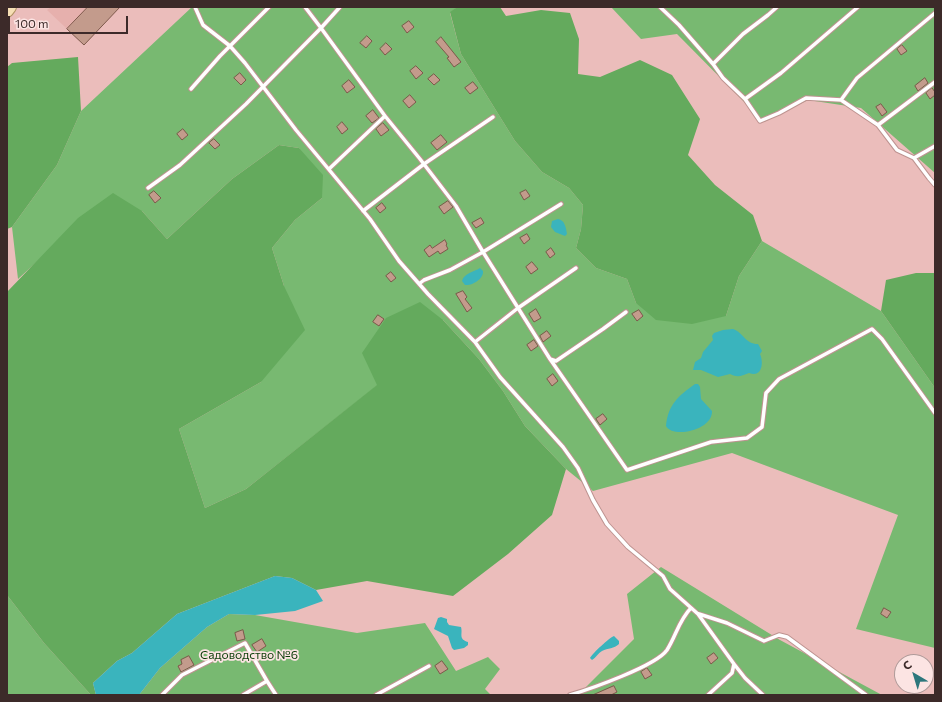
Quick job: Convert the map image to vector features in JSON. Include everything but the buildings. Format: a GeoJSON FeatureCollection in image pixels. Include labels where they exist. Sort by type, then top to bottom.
{"type":"FeatureCollection","features":[{"type":"Feature","properties":{"kind":"main road"},"geometry":{"type":"LineString","coordinates":[[7,11],[10,7]]}},
{"type":"Feature","properties":{"kind":"lane"},"geometry":{"type":"LineString","coordinates":[[195,7],[203,25],[230,46],[264,86],[277,106],[363,211],[399,261],[475,342],[500,377],[541,421],[574,463],[607,524],[628,547],[662,576],[670,589],[698,614],[745,678],[763,695]]}},
{"type":"Feature","properties":{"kind":"lane"},"geometry":{"type":"LineString","coordinates":[[191,89],[268,7]]}},
{"type":"Feature","properties":{"kind":"lane"},"geometry":{"type":"LineString","coordinates":[[305,7],[385,116],[456,206],[550,359],[627,470],[711,442],[747,438],[762,427],[766,393],[779,379],[872,329],[882,339],[935,413]]}},
{"type":"Feature","properties":{"kind":"lane"},"geometry":{"type":"LineString","coordinates":[[148,188],[180,165],[246,104],[340,7]]}},
{"type":"Feature","properties":{"kind":"lane"},"geometry":{"type":"LineString","coordinates":[[660,7],[679,25],[713,64],[723,78],[745,99],[760,121],[779,113],[806,98],[841,100],[878,125],[897,150],[914,158],[935,185]]}},
{"type":"Feature","properties":{"kind":"lane"},"geometry":{"type":"LineString","coordinates":[[713,64],[743,34],[768,16],[777,7]]}},
{"type":"Feature","properties":{"kind":"lane"},"geometry":{"type":"LineString","coordinates":[[745,99],[781,73],[858,7]]}},
{"type":"Feature","properties":{"kind":"lane"},"geometry":{"type":"LineString","coordinates":[[841,100],[857,78],[935,13]]}},
{"type":"Feature","properties":{"kind":"lane"},"geometry":{"type":"LineString","coordinates":[[878,125],[935,82]]}},
{"type":"Feature","properties":{"kind":"lane"},"geometry":{"type":"LineString","coordinates":[[328,169],[385,116]]}},
{"type":"Feature","properties":{"kind":"lane"},"geometry":{"type":"LineString","coordinates":[[363,211],[424,164],[493,117]]}},
{"type":"Feature","properties":{"kind":"lane"},"geometry":{"type":"LineString","coordinates":[[914,158],[935,146]]}},
{"type":"Feature","properties":{"kind":"lane"},"geometry":{"type":"LineString","coordinates":[[419,284],[424,280],[450,270],[483,252],[561,204]]}},
{"type":"Feature","properties":{"kind":"lane"},"geometry":{"type":"LineString","coordinates":[[475,342],[518,308],[576,268]]}},
{"type":"Feature","properties":{"kind":"lane"},"geometry":{"type":"LineString","coordinates":[[550,359],[556,361],[604,329],[626,312]]}},
{"type":"Feature","properties":{"kind":"lane"},"geometry":{"type":"LineString","coordinates":[[570,695],[591,689],[655,661],[666,651],[684,615],[691,608]]}},
{"type":"Feature","properties":{"kind":"lane"},"geometry":{"type":"LineString","coordinates":[[698,614],[727,623],[764,641],[779,636],[787,637],[866,695]]}},
{"type":"Feature","properties":{"kind":"lane"},"geometry":{"type":"LineString","coordinates":[[162,695],[182,674],[245,643],[276,695]]}},
{"type":"Feature","properties":{"kind":"lane"},"geometry":{"type":"LineString","coordinates":[[708,695],[732,673],[734,664]]}},
{"type":"Feature","properties":{"kind":"lane"},"geometry":{"type":"LineString","coordinates":[[376,695],[428,666]]}},
{"type":"Feature","properties":{"kind":"lane"},"geometry":{"type":"LineString","coordinates":[[243,695],[267,681]]}},
{"type":"Feature","properties":{"kind":"shaded area"},"geometry":{"type":"Polygon","coordinates":[[[51,7],[120,7],[84,45],[47,10],[51,7]]]}},
{"type":"Feature","properties":{"kind":"green space"},"geometry":{"type":"Polygon","coordinates":[[[192,7],[457,7],[450,13],[461,54],[515,141],[542,172],[569,188],[583,205],[581,229],[576,248],[596,268],[627,279],[636,303],[726,316],[739,276],[762,241],[881,311],[935,388],[935,648],[856,629],[898,515],[732,453],[593,491],[566,469],[525,426],[503,391],[479,359],[443,320],[378,385],[246,489],[205,508],[179,429],[261,382],[284,286],[272,248],[295,220],[322,198],[299,148],[279,145],[232,179],[167,239],[142,211],[42,257],[18,279],[12,227],[57,165],[81,111],[192,7]]]}},
{"type":"Feature","properties":{"kind":"green space"},"geometry":{"type":"Polygon","coordinates":[[[457,7],[500,7],[506,16],[541,10],[570,13],[579,39],[578,74],[600,77],[640,60],[672,75],[700,119],[688,155],[715,185],[753,215],[762,241],[739,276],[726,316],[692,324],[656,320],[636,303],[627,279],[596,268],[576,248],[581,229],[583,205],[569,188],[542,172],[515,141],[461,54],[450,12],[457,7]]]}},
{"type":"Feature","properties":{"kind":"green space"},"geometry":{"type":"Polygon","coordinates":[[[611,7],[935,7],[935,173],[861,108],[808,100],[764,122],[677,34],[641,39],[611,7]]]}},
{"type":"Feature","properties":{"kind":"green space"},"geometry":{"type":"Polygon","coordinates":[[[78,57],[81,111],[57,165],[12,227],[7,229],[7,67],[12,63],[78,57]]]}},
{"type":"Feature","properties":{"kind":"green space"},"geometry":{"type":"Polygon","coordinates":[[[279,145],[299,148],[323,175],[322,198],[295,220],[272,248],[284,286],[305,330],[261,382],[179,429],[205,508],[246,489],[377,385],[362,353],[386,318],[420,302],[443,320],[479,359],[503,391],[525,426],[566,469],[552,515],[508,554],[453,596],[367,581],[316,590],[292,578],[275,576],[177,614],[132,653],[117,661],[93,683],[96,695],[91,695],[44,643],[7,595],[7,292],[78,218],[113,193],[142,211],[167,239],[232,179],[279,145]]]}},
{"type":"Feature","properties":{"kind":"green space"},"geometry":{"type":"Polygon","coordinates":[[[916,273],[935,273],[935,388],[881,311],[886,280],[916,273]]]}},
{"type":"Feature","properties":{"kind":"green space"},"geometry":{"type":"Polygon","coordinates":[[[661,567],[780,640],[882,695],[571,695],[580,693],[634,639],[627,594],[661,567]]]}},
{"type":"Feature","properties":{"kind":"green space"},"geometry":{"type":"Polygon","coordinates":[[[7,595],[44,643],[91,695],[7,695],[7,595]]]}},
{"type":"Feature","properties":{"kind":"green space","name":"Садоводство №6"},"geometry":{"type":"Polygon","coordinates":[[[229,614],[255,615],[357,633],[425,623],[456,671],[488,657],[500,669],[485,689],[491,695],[139,695],[160,668],[207,627],[229,614]]]}},
{"type":"Feature","properties":{"kind":"water"},"geometry":{"type":"Polygon","coordinates":[[[558,219],[565,225],[567,234],[565,236],[555,232],[551,227],[552,221],[558,219]]]}},
{"type":"Feature","properties":{"kind":"water"},"geometry":{"type":"Polygon","coordinates":[[[480,268],[483,271],[482,277],[474,283],[465,285],[462,281],[463,278],[480,268]]]}},
{"type":"Feature","properties":{"kind":"water"},"geometry":{"type":"Polygon","coordinates":[[[733,329],[750,342],[758,344],[762,351],[760,354],[762,365],[759,372],[740,376],[730,374],[718,377],[701,370],[693,370],[695,362],[701,358],[703,352],[713,340],[712,336],[714,333],[733,329]]]}},
{"type":"Feature","properties":{"kind":"water"},"geometry":{"type":"Polygon","coordinates":[[[695,384],[698,384],[700,387],[701,399],[712,411],[711,418],[700,428],[684,432],[670,430],[666,426],[669,412],[679,397],[695,384]]]}},
{"type":"Feature","properties":{"kind":"water"},"geometry":{"type":"Polygon","coordinates":[[[275,576],[292,578],[316,590],[323,601],[295,611],[255,615],[229,614],[207,627],[160,668],[139,695],[96,695],[93,683],[117,661],[132,653],[177,614],[275,576]]]}},
{"type":"Feature","properties":{"kind":"water"},"geometry":{"type":"Polygon","coordinates":[[[441,617],[447,619],[449,625],[461,627],[462,638],[468,642],[468,645],[464,648],[454,650],[452,648],[448,636],[434,629],[438,618],[441,617]]]}},
{"type":"Feature","properties":{"kind":"water"},"geometry":{"type":"Polygon","coordinates":[[[614,636],[619,641],[619,644],[615,647],[602,651],[592,660],[590,658],[601,646],[614,636]]]}}]}
